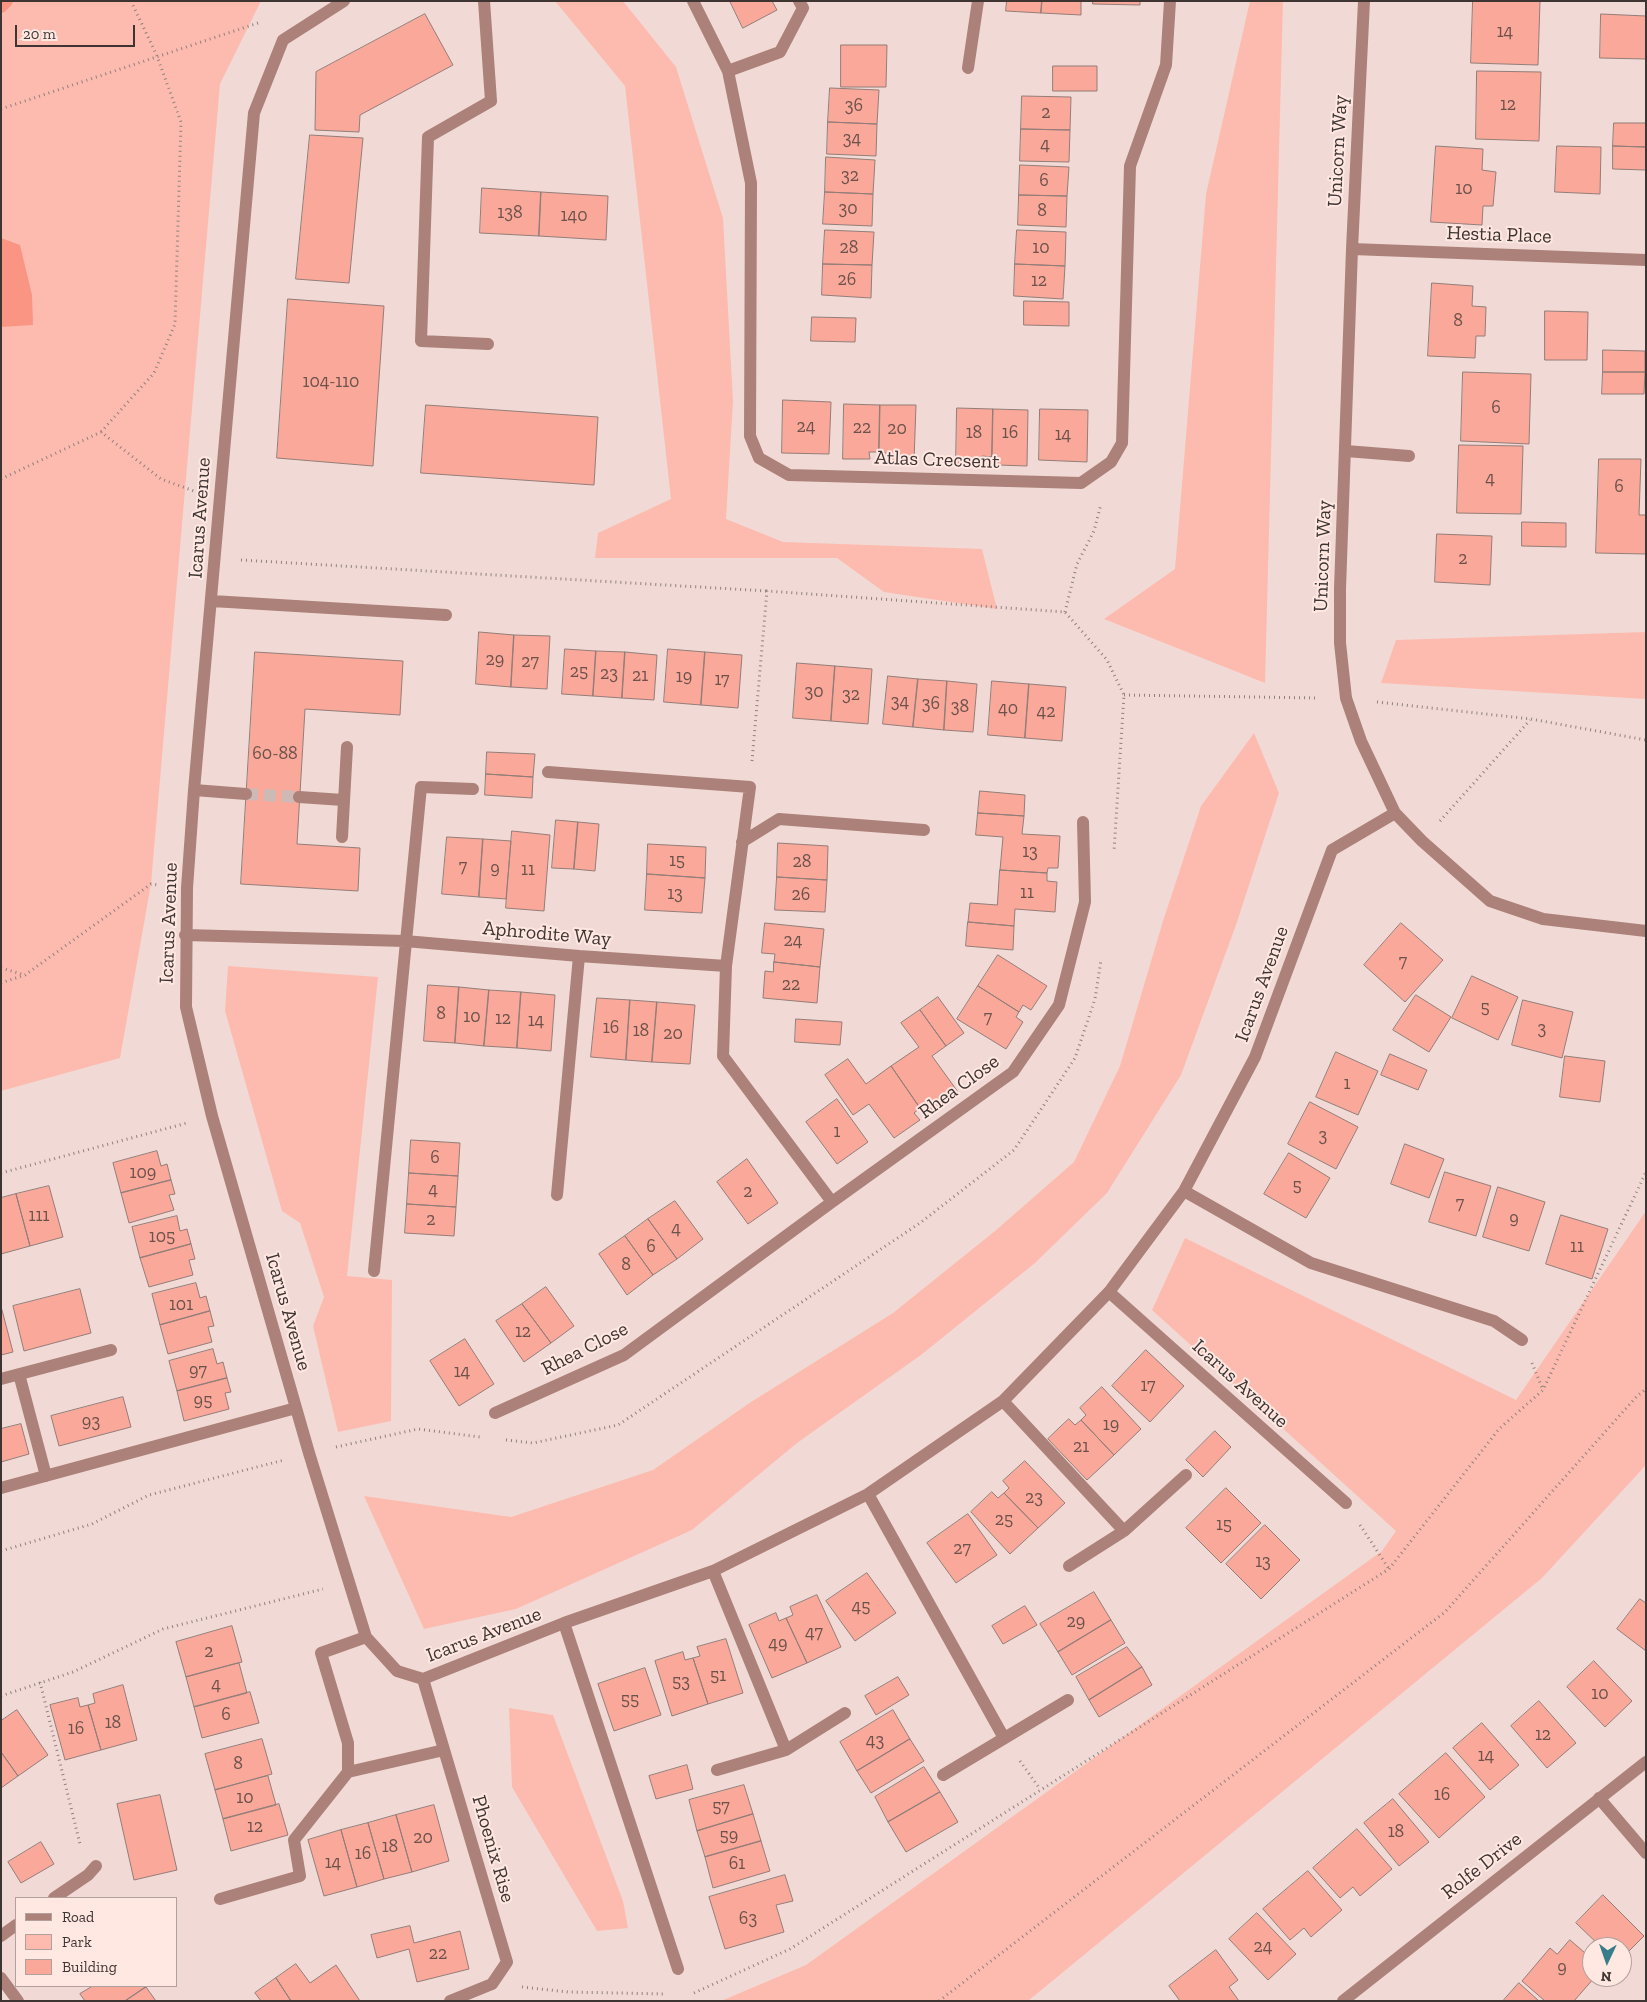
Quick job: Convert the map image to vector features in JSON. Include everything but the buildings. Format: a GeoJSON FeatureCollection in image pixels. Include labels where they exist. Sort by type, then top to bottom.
{"type":"FeatureCollection","features":[{"type":"Feature","properties":{"kind":"street","name":"Icarus Avenue"},"geometry":{"type":"LineString","coordinates":[[344,1],[283,40],[254,113],[194,790],[187,888],[186,1007],[212,1116],[348,1583],[366,1637],[397,1671],[423,1679],[564,1623],[713,1571],[868,1494],[1003,1401],[1109,1292],[1184,1191],[1255,1057],[1332,850],[1395,812]]}},
{"type":"Feature","properties":{"kind":"street"},"geometry":{"type":"LineString","coordinates":[[484,1],[491,101],[428,137],[421,341],[488,344]]}},
{"type":"Feature","properties":{"kind":"street","name":"Atlas Crecsent"},"geometry":{"type":"LineString","coordinates":[[693,1],[728,72],[751,182],[750,436],[759,458],[789,475],[1081,483],[1111,462],[1122,443],[1130,166],[1166,64],[1170,1]]}},
{"type":"Feature","properties":{"kind":"street"},"geometry":{"type":"LineString","coordinates":[[728,72],[780,52],[803,8],[799,1]]}},
{"type":"Feature","properties":{"kind":"street"},"geometry":{"type":"LineString","coordinates":[[968,68],[978,1]]}},
{"type":"Feature","properties":{"kind":"street","name":"Unicorn Way"},"geometry":{"type":"LineString","coordinates":[[1364,1],[1352,249],[1340,643],[1346,698],[1361,741],[1395,812],[1422,841],[1490,901],[1543,919],[1646,930]]}},
{"type":"Feature","properties":{"kind":"street","name":"Hestia Place"},"geometry":{"type":"LineString","coordinates":[[1352,249],[1646,260]]}},
{"type":"Feature","properties":{"kind":"street"},"geometry":{"type":"LineString","coordinates":[[1346,451],[1409,456]]}},
{"type":"Feature","properties":{"kind":"street"},"geometry":{"type":"LineString","coordinates":[[212,601],[446,615]]}},
{"type":"Feature","properties":{"kind":"street"},"geometry":{"type":"LineString","coordinates":[[342,837],[347,747]]}},
{"type":"Feature","properties":{"kind":"street"},"geometry":{"type":"LineString","coordinates":[[548,772],[750,787],[726,966],[723,1056],[832,1202]]}},
{"type":"Feature","properties":{"kind":"street"},"geometry":{"type":"LineString","coordinates":[[374,1271],[421,787],[473,789]]}},
{"type":"Feature","properties":{"kind":"street"},"geometry":{"type":"LineString","coordinates":[[194,790],[246,794]]}},
{"type":"Feature","properties":{"kind":"street"},"geometry":{"type":"LineString","coordinates":[[300,797],[344,800]]}},
{"type":"Feature","properties":{"kind":"street"},"geometry":{"type":"LineString","coordinates":[[742,842],[779,819],[924,830]]}},
{"type":"Feature","properties":{"kind":"street","name":"Rhea Close"},"geometry":{"type":"LineString","coordinates":[[495,1413],[624,1355],[832,1202],[1014,1072],[1059,1005],[1085,902],[1083,822]]}},
{"type":"Feature","properties":{"kind":"street","name":"Aphrodite Way"},"geometry":{"type":"LineString","coordinates":[[186,936],[405,941],[726,966]]}},
{"type":"Feature","properties":{"kind":"street"},"geometry":{"type":"LineString","coordinates":[[557,1194],[579,956]]}},
{"type":"Feature","properties":{"kind":"street"},"geometry":{"type":"LineString","coordinates":[[1184,1191],[1311,1263],[1494,1321],[1522,1340]]}},
{"type":"Feature","properties":{"kind":"street","name":"Icarus Avenue"},"geometry":{"type":"LineString","coordinates":[[1109,1292],[1346,1503]]}},
{"type":"Feature","properties":{"kind":"street"},"geometry":{"type":"LineString","coordinates":[[1,1379],[111,1350]]}},
{"type":"Feature","properties":{"kind":"street"},"geometry":{"type":"LineString","coordinates":[[19,1374],[46,1476]]}},
{"type":"Feature","properties":{"kind":"street"},"geometry":{"type":"LineString","coordinates":[[1003,1401],[1124,1531]]}},
{"type":"Feature","properties":{"kind":"street"},"geometry":{"type":"LineString","coordinates":[[1,1488],[296,1408]]}},
{"type":"Feature","properties":{"kind":"street"},"geometry":{"type":"LineString","coordinates":[[1069,1566],[1124,1531],[1186,1475]]}},
{"type":"Feature","properties":{"kind":"street"},"geometry":{"type":"LineString","coordinates":[[868,1494],[1004,1738]]}},
{"type":"Feature","properties":{"kind":"street"},"geometry":{"type":"LineString","coordinates":[[713,1571],[786,1750]]}},
{"type":"Feature","properties":{"kind":"street","name":"Icarus Avenue"},"geometry":{"type":"LineString","coordinates":[[564,1623],[678,1970]]}},
{"type":"Feature","properties":{"kind":"street"},"geometry":{"type":"LineString","coordinates":[[220,1899],[300,1876],[294,1840],[348,1772],[348,1743],[321,1653],[366,1637]]}},
{"type":"Feature","properties":{"kind":"street","name":"Phoenix Rise"},"geometry":{"type":"LineString","coordinates":[[423,1679],[507,1962],[492,1984]]}},
{"type":"Feature","properties":{"kind":"street"},"geometry":{"type":"LineString","coordinates":[[943,1775],[1068,1700]]}},
{"type":"Feature","properties":{"kind":"street"},"geometry":{"type":"LineString","coordinates":[[717,1770],[786,1750],[845,1713]]}},
{"type":"Feature","properties":{"kind":"street"},"geometry":{"type":"LineString","coordinates":[[348,1772],[444,1750]]}},
{"type":"Feature","properties":{"kind":"street","name":"Rolfe Drive"},"geometry":{"type":"LineString","coordinates":[[1343,2001],[1646,1762]]}},
{"type":"Feature","properties":{"kind":"street"},"geometry":{"type":"LineString","coordinates":[[1599,1798],[1646,1854]]}},
{"type":"Feature","properties":{"kind":"street"},"geometry":{"type":"LineString","coordinates":[[55,1897],[92,1871]]}},
{"type":"Feature","properties":{"kind":"street"},"geometry":{"type":"LineString","coordinates":[[1,1936],[15,1926]]}},
{"type":"Feature","properties":{"kind":"street"},"geometry":{"type":"LineString","coordinates":[[1,1978],[18,2001]]}},
{"type":"Feature","properties":{"kind":"street"},"geometry":{"type":"LineString","coordinates":[[450,2001],[492,1984]]}},
{"type":"Feature","properties":{"kind":"path"},"geometry":{"type":"LineString","coordinates":[[1,479],[101,432],[154,373],[176,324],[181,122],[157,56],[131,1]]}},
{"type":"Feature","properties":{"kind":"path"},"geometry":{"type":"LineString","coordinates":[[1,109],[268,19]]}},
{"type":"Feature","properties":{"kind":"path"},"geometry":{"type":"LineString","coordinates":[[101,432],[161,479],[219,499]]}},
{"type":"Feature","properties":{"kind":"path"},"geometry":{"type":"LineString","coordinates":[[1064,612],[1077,564],[1094,531],[1111,462]]}},
{"type":"Feature","properties":{"kind":"path"},"geometry":{"type":"LineString","coordinates":[[215,558],[767,591],[1064,612],[1107,660],[1124,694],[1113,858]]}},
{"type":"Feature","properties":{"kind":"path"},"geometry":{"type":"LineString","coordinates":[[750,787],[767,591]]}},
{"type":"Feature","properties":{"kind":"path"},"geometry":{"type":"LineString","coordinates":[[1124,694],[1346,698],[1531,719],[1646,740]]}},
{"type":"Feature","properties":{"kind":"path"},"geometry":{"type":"LineString","coordinates":[[1422,841],[1531,719]]}},
{"type":"Feature","properties":{"kind":"path"},"geometry":{"type":"LineString","coordinates":[[1,983],[24,975],[151,884],[187,888]]}},
{"type":"Feature","properties":{"kind":"path"},"geometry":{"type":"LineString","coordinates":[[1,968],[24,975]]}},
{"type":"Feature","properties":{"kind":"path"},"geometry":{"type":"LineString","coordinates":[[1,1173],[212,1116]]}},
{"type":"Feature","properties":{"kind":"path"},"geometry":{"type":"LineString","coordinates":[[689,1995],[790,1949],[1389,1569],[1499,1429],[1543,1390],[1646,1172]]}},
{"type":"Feature","properties":{"kind":"path"},"geometry":{"type":"LineString","coordinates":[[939,2001],[1445,1612],[1637,1396],[1646,1389]]}},
{"type":"Feature","properties":{"kind":"path"},"geometry":{"type":"LineString","coordinates":[[1,1551],[92,1524],[149,1495],[309,1453]]}},
{"type":"Feature","properties":{"kind":"path"},"geometry":{"type":"LineString","coordinates":[[1346,1503],[1389,1569]]}},
{"type":"Feature","properties":{"kind":"path"},"geometry":{"type":"LineString","coordinates":[[1,1696],[73,1672],[163,1629],[348,1583]]}},
{"type":"Feature","properties":{"kind":"path"},"geometry":{"type":"LineString","coordinates":[[40,1682],[92,1871]]}},
{"type":"Feature","properties":{"kind":"path"},"geometry":{"type":"LineString","coordinates":[[1004,1738],[1040,1790]]}},
{"type":"Feature","properties":{"kind":"path"},"geometry":{"type":"LineString","coordinates":[[492,1984],[568,1992],[671,1994]]}},
{"type":"Feature","properties":{"kind":"green space"},"geometry":{"type":"Polygon","coordinates":[[[1,1],[261,1],[220,84],[151,884],[120,1058],[1,1091],[1,1]]]}},
{"type":"Feature","properties":{"kind":"green space"},"geometry":{"type":"Polygon","coordinates":[[[555,1],[623,1],[676,67],[723,218],[733,401],[726,519],[783,542],[982,549],[997,609],[884,592],[837,558],[595,558],[598,533],[671,499],[625,86],[555,1]]]}},
{"type":"Feature","properties":{"kind":"green space"},"geometry":{"type":"Polygon","coordinates":[[[1250,1],[1283,1],[1265,683],[1104,619],[1175,569],[1206,194],[1250,1]]]}},
{"type":"Feature","properties":{"kind":"green space"},"geometry":{"type":"Polygon","coordinates":[[[1646,632],[1646,699],[1381,683],[1396,640],[1646,632]]]}},
{"type":"Feature","properties":{"kind":"green space"},"geometry":{"type":"Polygon","coordinates":[[[1254,733],[1279,793],[1236,925],[1181,1075],[1107,1193],[1035,1263],[921,1355],[797,1443],[692,1530],[516,1609],[424,1629],[364,1496],[511,1517],[653,1470],[751,1402],[893,1313],[995,1231],[1074,1162],[1120,1066],[1163,921],[1201,806],[1254,733]]]}},
{"type":"Feature","properties":{"kind":"green space"},"geometry":{"type":"Polygon","coordinates":[[[228,966],[378,977],[347,1276],[392,1280],[391,1421],[338,1432],[313,1326],[324,1297],[300,1223],[282,1211],[225,1011],[228,966]]]}},
{"type":"Feature","properties":{"kind":"green space"},"geometry":{"type":"Polygon","coordinates":[[[1646,1211],[1646,1465],[1542,1578],[1028,2001],[721,2001],[806,1965],[1382,1551],[1396,1531],[1152,1310],[1185,1238],[1516,1400],[1646,1211]]]}},
{"type":"Feature","properties":{"kind":"green space"},"geometry":{"type":"Polygon","coordinates":[[[509,1708],[553,1715],[623,1901],[628,1928],[597,1931],[512,1787],[509,1708]]]}},
{"type":"Feature","properties":{"kind":"shaded area"},"geometry":{"type":"Polygon","coordinates":[[[1,238],[20,245],[32,295],[33,325],[1,327],[1,238]]]}},
{"type":"Feature","properties":{"kind":"waterway"},"geometry":{"type":"LineString","coordinates":[[1,7],[7,1]]}},
{"type":"Feature","properties":{"kind":"tunnel"},"geometry":{"type":"LineString","coordinates":[[246,794],[299,797]]}}]}
